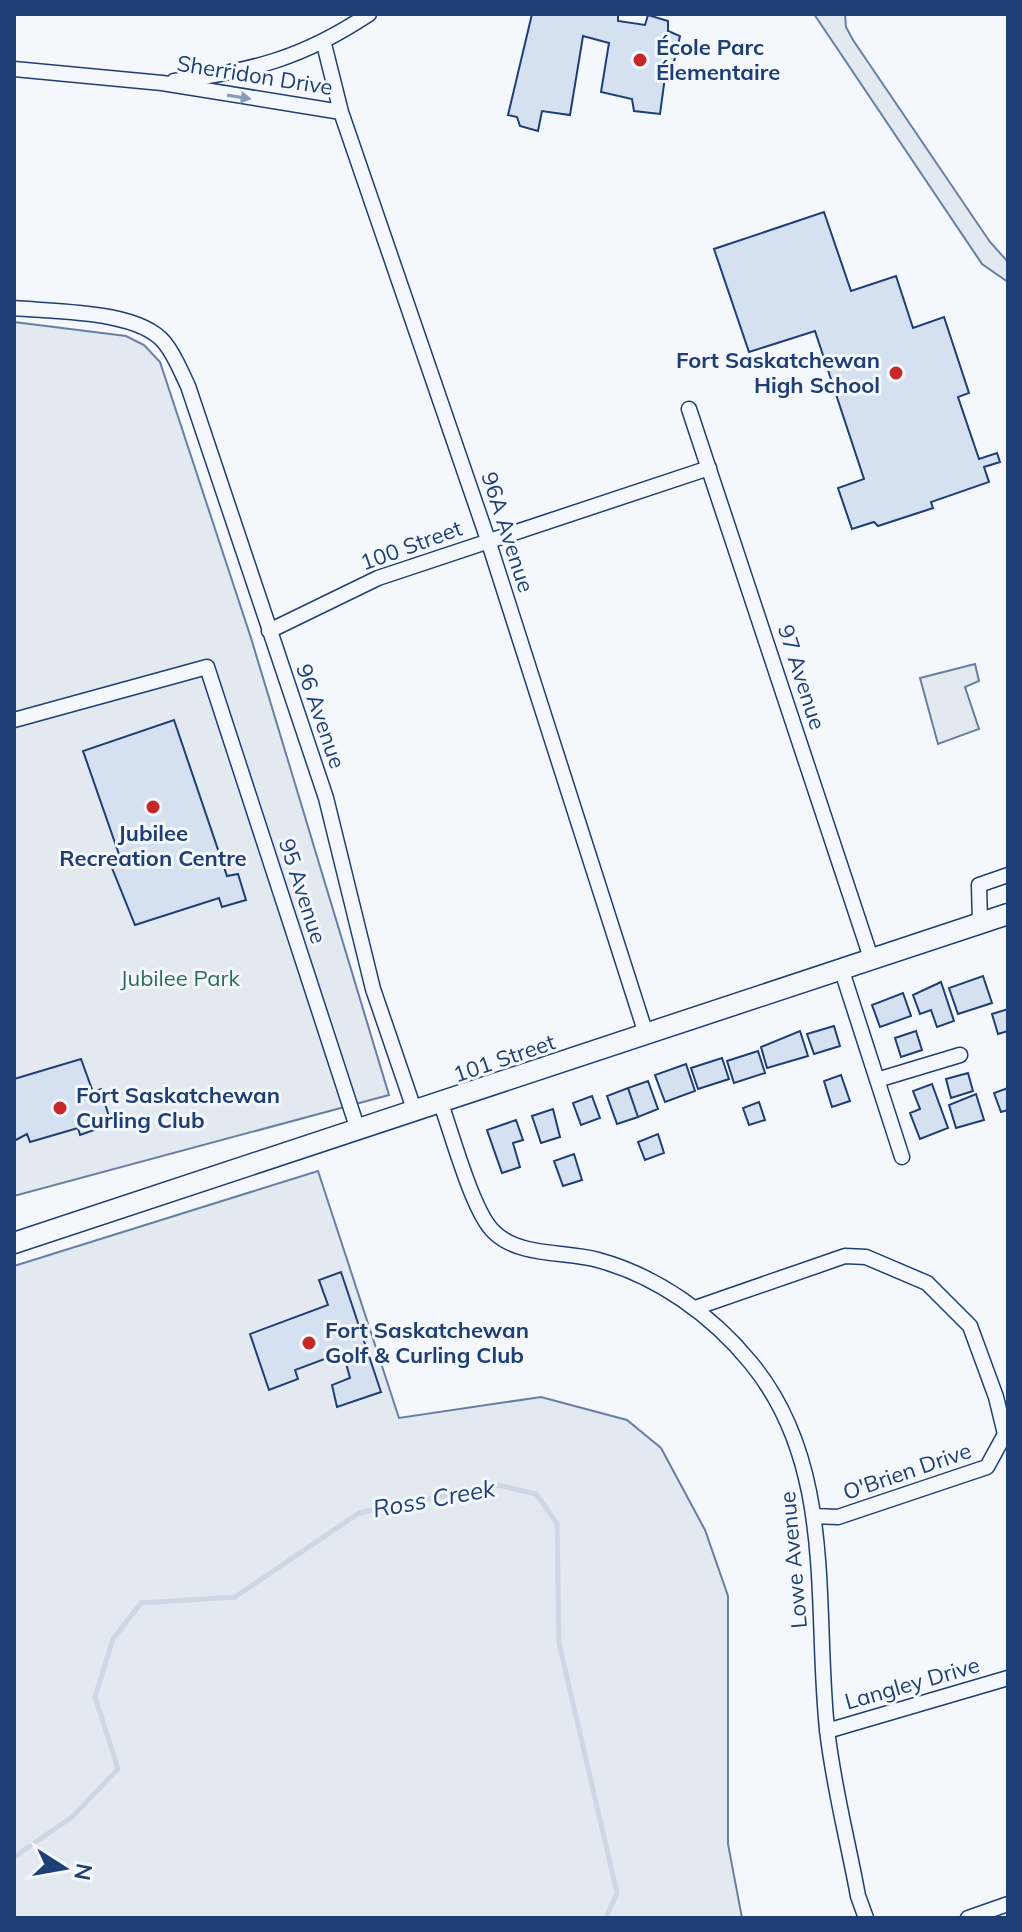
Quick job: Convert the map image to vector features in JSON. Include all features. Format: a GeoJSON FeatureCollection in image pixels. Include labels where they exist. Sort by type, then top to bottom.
{"type":"FeatureCollection","features":[{"type":"Feature","properties":{"kind":"street","name":"Sherridon Drive"},"geometry":{"type":"LineString","coordinates":[[162,83],[238,73],[324,44],[369,14]]}},
{"type":"Feature","properties":{"kind":"street","name":"96A Avenue"},"geometry":{"type":"LineString","coordinates":[[324,44],[341,112],[488,540],[646,1034]]}},
{"type":"Feature","properties":{"kind":"street","name":"Sherridon Drive"},"geometry":{"type":"LineString","coordinates":[[14,69],[162,83],[341,112]]}},
{"type":"Feature","properties":{"kind":"street","name":"96 Avenue"},"geometry":{"type":"LineString","coordinates":[[14,308],[137,324],[164,342],[188,386],[326,798],[373,989],[415,1112]]}},
{"type":"Feature","properties":{"kind":"street","name":"97 Avenue"},"geometry":{"type":"LineString","coordinates":[[689,409],[871,958]]}},
{"type":"Feature","properties":{"kind":"street","name":"100 Street"},"geometry":{"type":"LineString","coordinates":[[269,631],[378,578],[709,468]]}},
{"type":"Feature","properties":{"kind":"street","name":"95 Avenue"},"geometry":{"type":"LineString","coordinates":[[14,720],[207,667],[358,1130]]}},
{"type":"Feature","properties":{"kind":"street"},"geometry":{"type":"LineString","coordinates":[[980,923],[979,885],[1008,875]]}},
{"type":"Feature","properties":{"kind":"street","name":"101 Street"},"geometry":{"type":"LineString","coordinates":[[14,1243],[1008,914]]}},
{"type":"Feature","properties":{"kind":"street"},"geometry":{"type":"LineString","coordinates":[[841,968],[902,1157]]}},
{"type":"Feature","properties":{"kind":"street"},"geometry":{"type":"LineString","coordinates":[[877,1080],[960,1055]]}},
{"type":"Feature","properties":{"kind":"street","name":"Lowe Avenue"},"geometry":{"type":"LineString","coordinates":[[441,1104],[479,1208],[492,1232],[515,1245],[617,1265],[695,1308],[751,1363],[775,1397],[805,1463],[814,1516],[827,1731],[858,1896],[866,1918]]}},
{"type":"Feature","properties":{"kind":"street","name":"O'Brien Drive"},"geometry":{"type":"LineString","coordinates":[[695,1308],[856,1255],[927,1283],[970,1326],[996,1397],[1005,1434],[987,1467],[838,1517],[814,1516]]}},
{"type":"Feature","properties":{"kind":"street","name":"Langley Drive"},"geometry":{"type":"LineString","coordinates":[[827,1731],[1008,1678]]}},
{"type":"Feature","properties":{"kind":"street"},"geometry":{"type":"LineString","coordinates":[[968,1918],[1008,1904]]}},
{"type":"Feature","properties":{"kind":"green space"},"geometry":{"type":"Polygon","coordinates":[[[814,14],[845,14],[846,27],[853,40],[990,242],[1008,262],[1008,282],[982,264],[814,14]]]}},
{"type":"Feature","properties":{"kind":"green space","name":"Jubilee Park"},"geometry":{"type":"Polygon","coordinates":[[[14,322],[126,336],[144,345],[160,362],[251,638],[389,1095],[14,1196],[14,322]]]}},
{"type":"Feature","properties":{"kind":"green space"},"geometry":{"type":"Polygon","coordinates":[[[975,664],[979,681],[965,687],[979,729],[938,744],[920,678],[975,664]]]}},
{"type":"Feature","properties":{"kind":"green space"},"geometry":{"type":"Polygon","coordinates":[[[318,1171],[399,1418],[541,1397],[627,1420],[661,1448],[705,1530],[728,1596],[728,1844],[742,1918],[14,1918],[14,1266],[318,1171]]]}},
{"type":"Feature","properties":{"kind":"building","name":"École Parc Élementaire"},"geometry":{"type":"Polygon","coordinates":[[[532,14],[618,14],[618,21],[645,25],[648,15],[668,21],[668,31],[680,36],[670,79],[665,77],[660,114],[634,111],[632,99],[601,92],[609,43],[583,36],[570,115],[542,111],[538,131],[520,126],[517,117],[508,115],[532,14]]]}},
{"type":"Feature","properties":{"kind":"building","name":"Fort Saskatchewan High School"},"geometry":{"type":"Polygon","coordinates":[[[824,212],[851,291],[896,276],[913,328],[944,317],[969,393],[958,397],[979,459],[997,453],[1000,462],[984,467],[989,482],[931,502],[933,508],[878,526],[874,522],[852,529],[838,488],[864,479],[815,331],[749,352],[714,249],[824,212]]]}},
{"type":"Feature","properties":{"kind":"building","name":"Jubilee Recreation Centre"},"geometry":{"type":"Polygon","coordinates":[[[174,720],[227,876],[238,874],[246,900],[222,907],[219,898],[135,925],[112,868],[122,863],[83,751],[174,720]]]}},
{"type":"Feature","properties":{"kind":"building"},"geometry":{"type":"Polygon","coordinates":[[[983,976],[992,1003],[958,1014],[949,988],[983,976]]]}},
{"type":"Feature","properties":{"kind":"building"},"geometry":{"type":"Polygon","coordinates":[[[941,982],[954,1021],[937,1027],[931,1010],[920,1014],[913,995],[941,982]]]}},
{"type":"Feature","properties":{"kind":"building"},"geometry":{"type":"Polygon","coordinates":[[[903,993],[911,1016],[880,1027],[872,1005],[903,993]]]}},
{"type":"Feature","properties":{"kind":"building"},"geometry":{"type":"Polygon","coordinates":[[[1008,1009],[1008,1031],[998,1034],[992,1014],[1008,1009]]]}},
{"type":"Feature","properties":{"kind":"building"},"geometry":{"type":"Polygon","coordinates":[[[834,1026],[840,1046],[814,1054],[807,1034],[834,1026]]]}},
{"type":"Feature","properties":{"kind":"building"},"geometry":{"type":"Polygon","coordinates":[[[800,1031],[808,1056],[767,1068],[761,1047],[800,1031]]]}},
{"type":"Feature","properties":{"kind":"building"},"geometry":{"type":"Polygon","coordinates":[[[916,1031],[922,1050],[901,1057],[895,1038],[916,1031]]]}},
{"type":"Feature","properties":{"kind":"building"},"geometry":{"type":"Polygon","coordinates":[[[758,1051],[765,1073],[734,1083],[727,1061],[758,1051]]]}},
{"type":"Feature","properties":{"kind":"building"},"geometry":{"type":"Polygon","coordinates":[[[722,1058],[729,1079],[698,1089],[691,1068],[722,1058]]]}},
{"type":"Feature","properties":{"kind":"building","name":"Fort Saskatchewan Curling Club"},"geometry":{"type":"Polygon","coordinates":[[[81,1059],[93,1092],[101,1089],[111,1124],[80,1135],[78,1128],[30,1142],[27,1134],[14,1141],[14,1079],[81,1059]]]}},
{"type":"Feature","properties":{"kind":"building"},"geometry":{"type":"Polygon","coordinates":[[[686,1064],[695,1091],[665,1102],[655,1075],[686,1064]]]}},
{"type":"Feature","properties":{"kind":"building"},"geometry":{"type":"Polygon","coordinates":[[[968,1073],[973,1091],[951,1098],[946,1079],[968,1073]]]}},
{"type":"Feature","properties":{"kind":"building"},"geometry":{"type":"Polygon","coordinates":[[[841,1075],[850,1101],[832,1107],[824,1081],[841,1075]]]}},
{"type":"Feature","properties":{"kind":"building"},"geometry":{"type":"Polygon","coordinates":[[[648,1081],[658,1109],[638,1117],[628,1088],[648,1081]]]}},
{"type":"Feature","properties":{"kind":"building"},"geometry":{"type":"Polygon","coordinates":[[[932,1084],[948,1128],[920,1139],[910,1113],[920,1109],[913,1091],[932,1084]]]}},
{"type":"Feature","properties":{"kind":"building"},"geometry":{"type":"Polygon","coordinates":[[[628,1088],[638,1117],[617,1124],[607,1096],[628,1088]]]}},
{"type":"Feature","properties":{"kind":"building"},"geometry":{"type":"Polygon","coordinates":[[[1008,1088],[1008,1110],[1001,1112],[994,1093],[1008,1088]]]}},
{"type":"Feature","properties":{"kind":"building"},"geometry":{"type":"Polygon","coordinates":[[[976,1094],[984,1120],[956,1128],[949,1105],[976,1094]]]}},
{"type":"Feature","properties":{"kind":"building"},"geometry":{"type":"Polygon","coordinates":[[[592,1096],[600,1118],[581,1125],[573,1103],[592,1096]]]}},
{"type":"Feature","properties":{"kind":"building"},"geometry":{"type":"Polygon","coordinates":[[[759,1102],[765,1120],[749,1125],[743,1108],[759,1102]]]}},
{"type":"Feature","properties":{"kind":"building"},"geometry":{"type":"Polygon","coordinates":[[[553,1109],[560,1137],[541,1143],[532,1116],[553,1109]]]}},
{"type":"Feature","properties":{"kind":"building"},"geometry":{"type":"Polygon","coordinates":[[[516,1120],[523,1140],[513,1143],[520,1167],[502,1173],[487,1130],[516,1120]]]}},
{"type":"Feature","properties":{"kind":"building"},"geometry":{"type":"Polygon","coordinates":[[[658,1134],[664,1153],[645,1160],[638,1142],[658,1134]]]}},
{"type":"Feature","properties":{"kind":"building"},"geometry":{"type":"Polygon","coordinates":[[[574,1154],[582,1180],[563,1186],[554,1161],[574,1154]]]}},
{"type":"Feature","properties":{"kind":"building","name":"Fort Saskatchewan Golf & Curling Club"},"geometry":{"type":"Polygon","coordinates":[[[341,1272],[381,1392],[337,1407],[332,1385],[350,1378],[343,1352],[295,1370],[298,1379],[269,1390],[250,1334],[328,1305],[319,1280],[341,1272]]]}},
{"type":"Feature","properties":{"kind":"waterway","name":"Ross Creek"},"geometry":{"type":"LineString","coordinates":[[14,1857],[72,1817],[118,1769],[95,1697],[113,1639],[141,1603],[235,1597],[359,1513],[498,1485],[536,1494],[557,1523],[559,1643],[617,1893],[606,1918]]}},
{"type":"Feature","properties":{"kind":"place","name":"École Parc Élementaire"},"geometry":{"type":"Point","coordinates":[640,60]}},
{"type":"Feature","properties":{"kind":"place","name":"Fort Saskatchewan High School"},"geometry":{"type":"Point","coordinates":[896,373]}},
{"type":"Feature","properties":{"kind":"place","name":"Jubilee Recreation Centre"},"geometry":{"type":"Point","coordinates":[153,807]}},
{"type":"Feature","properties":{"kind":"place","name":"Fort Saskatchewan Curling Club"},"geometry":{"type":"Point","coordinates":[60,1108]}},
{"type":"Feature","properties":{"kind":"place","name":"Fort Saskatchewan Golf & Curling Club"},"geometry":{"type":"Point","coordinates":[309,1343]}}]}
